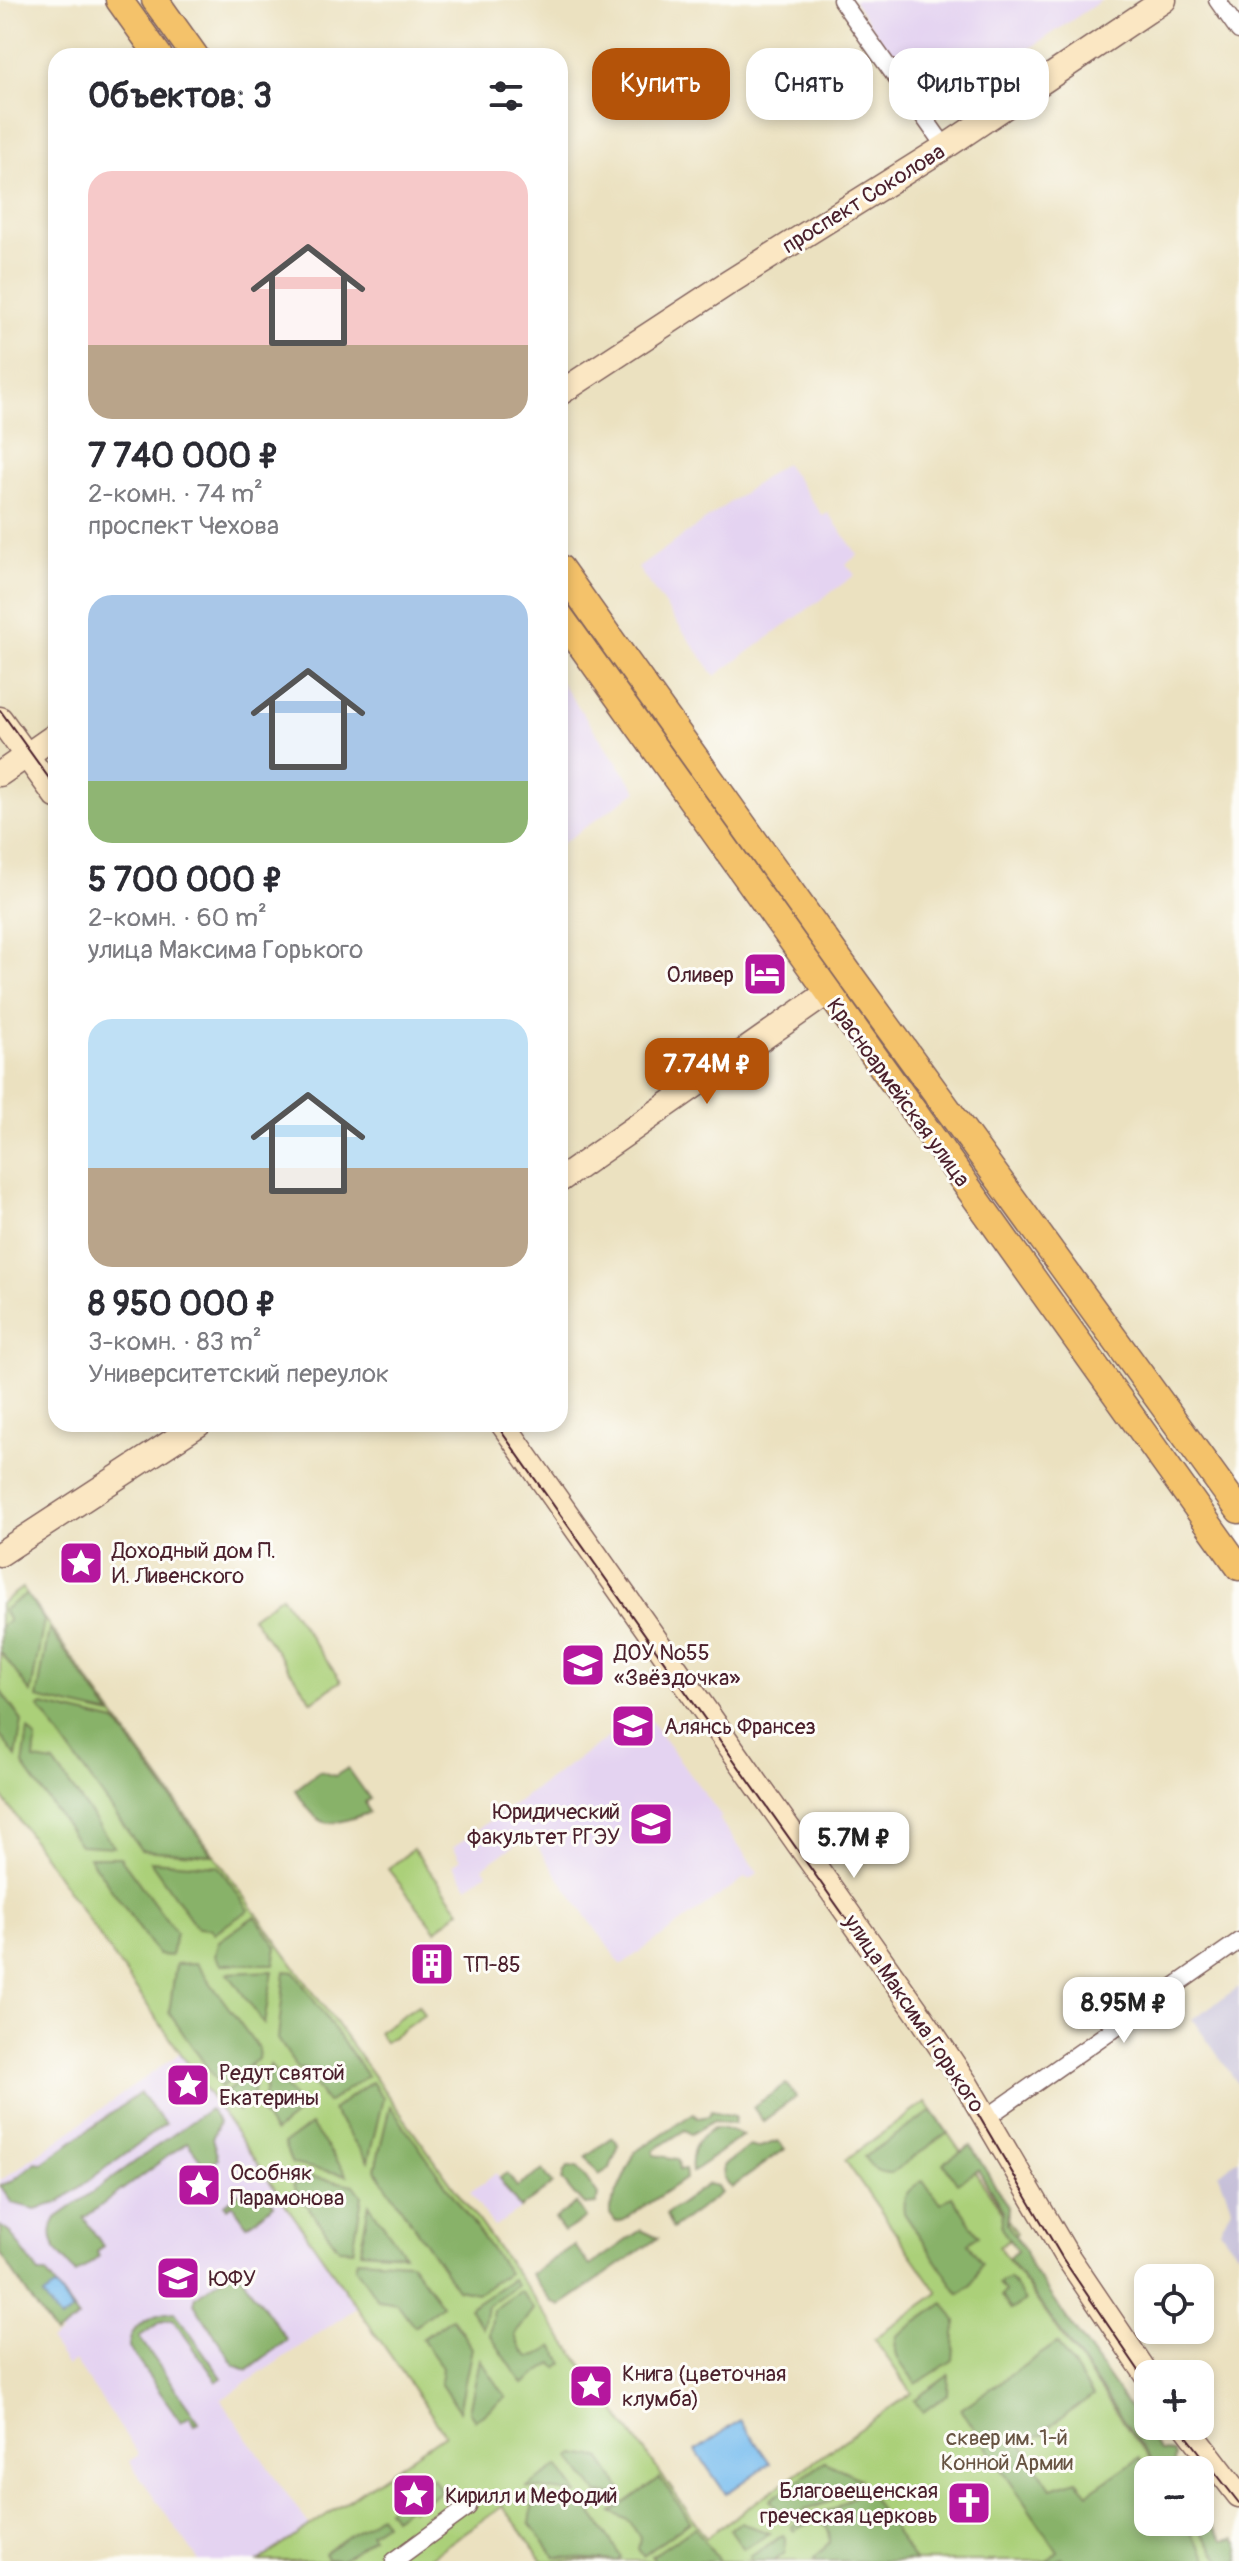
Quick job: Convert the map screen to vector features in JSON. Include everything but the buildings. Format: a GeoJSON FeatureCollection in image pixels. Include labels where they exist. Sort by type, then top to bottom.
{"type":"FeatureCollection","features":[{"type":"Feature","properties":{"kind":"main road"},"geometry":{"type":"LineString","coordinates":[[119,0],[153,48]]}},
{"type":"Feature","properties":{"kind":"main road"},"geometry":{"type":"LineString","coordinates":[[155,0],[189,48]]}},
{"type":"Feature","properties":{"kind":"main road","name":"проспект Соколова"},"geometry":{"type":"LineString","coordinates":[[568,388],[945,147],[1164,0]]}},
{"type":"Feature","properties":{"kind":"main road","name":"Красноармейская улица"},"geometry":{"type":"LineString","coordinates":[[568,579],[859,987],[1239,1510]]}},
{"type":"Feature","properties":{"kind":"main road","name":"Красноармейская улица"},"geometry":{"type":"LineString","coordinates":[[568,627],[1239,1567]]}},
{"type":"Feature","properties":{"kind":"main road"},"geometry":{"type":"LineString","coordinates":[[0,719],[48,785]]}},
{"type":"Feature","properties":{"kind":"main road"},"geometry":{"type":"LineString","coordinates":[[0,774],[48,741]]}},
{"type":"Feature","properties":{"kind":"main road"},"geometry":{"type":"LineString","coordinates":[[568,1174],[827,993]]}},
{"type":"Feature","properties":{"kind":"main road"},"geometry":{"type":"LineString","coordinates":[[0,1554],[187,1432]]}},
{"type":"Feature","properties":{"kind":"main road","name":"улица Максима Горького"},"geometry":{"type":"LineString","coordinates":[[509,1432],[921,2017],[986,2118],[1067,2256],[1137,2360]]}},
{"type":"Feature","properties":{"kind":"main road"},"geometry":{"type":"LineString","coordinates":[[1197,2440],[1239,2495]]}},
{"type":"Feature","properties":{"kind":"street"},"geometry":{"type":"LineString","coordinates":[[841,0],[945,147]]}},
{"type":"Feature","properties":{"kind":"street"},"geometry":{"type":"LineString","coordinates":[[1217,0],[1239,31]]}},
{"type":"Feature","properties":{"kind":"street"},"geometry":{"type":"LineString","coordinates":[[986,2118],[1239,1941]]}},
{"type":"Feature","properties":{"kind":"street"},"geometry":{"type":"LineString","coordinates":[[394,2561],[468,2507]]}},
{"type":"Feature","properties":{"kind":"shaded area"},"geometry":{"type":"Polygon","coordinates":[[[853,0],[1102,0],[1030,48],[889,48],[889,52],[853,0]]]}},
{"type":"Feature","properties":{"kind":"shaded area"},"geometry":{"type":"Polygon","coordinates":[[[785,463],[823,516],[828,513],[858,555],[846,564],[855,575],[715,676],[638,568],[785,463]]]}},
{"type":"Feature","properties":{"kind":"shaded area"},"geometry":{"type":"Polygon","coordinates":[[[568,692],[637,791],[568,839],[568,692]]]}},
{"type":"Feature","properties":{"kind":"shaded area","name":"Юридический факультет РГЭУ"},"geometry":{"type":"Polygon","coordinates":[[[644,1712],[722,1817],[719,1819],[758,1873],[749,1880],[746,1877],[621,1965],[529,1835],[483,1867],[487,1872],[468,1886],[453,1865],[461,1859],[453,1847],[644,1712]]]}},
{"type":"Feature","properties":{"kind":"shaded area"},"geometry":{"type":"Polygon","coordinates":[[[1239,1987],[1239,2085],[1192,2019],[1239,1987]]]}},
{"type":"Feature","properties":{"kind":"shaded area","name":"ЮФУ"},"geometry":{"type":"Polygon","coordinates":[[[180,2053],[356,2308],[221,2400],[310,2527],[259,2561],[199,2561],[129,2461],[139,2455],[75,2361],[67,2366],[50,2341],[61,2334],[0,2248],[0,2181],[180,2053]]]}},
{"type":"Feature","properties":{"kind":"shaded area"},"geometry":{"type":"Polygon","coordinates":[[[1239,2158],[1237,2252],[1220,2230],[1231,2207],[1219,2174],[1239,2158]]]}},
{"type":"Feature","properties":{"kind":"shaded area"},"geometry":{"type":"Polygon","coordinates":[[[496,2173],[520,2209],[494,2227],[470,2192],[496,2173]]]}},
{"type":"Feature","properties":{"kind":"green space","name":"сквер им. 1-й Конной Армии"},"geometry":{"type":"Polygon","coordinates":[[[22,1588],[590,2376],[599,2378],[598,2386],[706,2537],[912,2393],[874,2339],[938,2293],[845,2160],[926,2102],[1017,2233],[999,2247],[1147,2456],[1134,2456],[1134,2536],[1204,2536],[1222,2561],[543,2561],[503,2506],[424,2561],[259,2561],[445,2434],[0,1793],[0,1604],[22,1588]]]}},
{"type":"Feature","properties":{"kind":"green space"},"geometry":{"type":"Polygon","coordinates":[[[26,1594],[44,1620],[31,1693],[0,1651],[0,1627],[9,1621],[3,1610],[26,1594]]]}},
{"type":"Feature","properties":{"kind":"green space"},"geometry":{"type":"Polygon","coordinates":[[[281,1596],[341,1681],[312,1701],[252,1617],[281,1596]]]}},
{"type":"Feature","properties":{"kind":"green space"},"geometry":{"type":"Polygon","coordinates":[[[49,1629],[111,1715],[37,1698],[49,1629]]]}},
{"type":"Feature","properties":{"kind":"green space"},"geometry":{"type":"Polygon","coordinates":[[[0,1690],[22,1721],[16,1757],[0,1735],[0,1690]]]}},
{"type":"Feature","properties":{"kind":"green space"},"geometry":{"type":"Polygon","coordinates":[[[43,1705],[116,1722],[212,1855],[141,1850],[39,1707],[43,1705]]]}},
{"type":"Feature","properties":{"kind":"green space"},"geometry":{"type":"Polygon","coordinates":[[[28,1730],[36,1739],[34,1760],[54,1763],[114,1847],[80,1845],[23,1765],[28,1730]]]}},
{"type":"Feature","properties":{"kind":"green space"},"geometry":{"type":"Polygon","coordinates":[[[348,1768],[370,1799],[365,1802],[369,1813],[333,1823],[325,1822],[312,1813],[295,1790],[320,1771],[335,1776],[348,1768]]]}},
{"type":"Feature","properties":{"kind":"green space"},"geometry":{"type":"Polygon","coordinates":[[[413,1849],[460,1910],[436,1930],[388,1869],[413,1849]]]}},
{"type":"Feature","properties":{"kind":"green space"},"geometry":{"type":"Polygon","coordinates":[[[89,1857],[120,1857],[176,1933],[171,1956],[158,1955],[89,1857]]]}},
{"type":"Feature","properties":{"kind":"green space"},"geometry":{"type":"Polygon","coordinates":[[[150,1861],[218,1866],[249,1910],[214,1933],[211,1929],[197,1928],[150,1861]]]}},
{"type":"Feature","properties":{"kind":"green space"},"geometry":{"type":"Polygon","coordinates":[[[255,1916],[277,1947],[274,1964],[221,1964],[215,1955],[219,1941],[255,1916]]]}},
{"type":"Feature","properties":{"kind":"green space"},"geometry":{"type":"Polygon","coordinates":[[[196,1963],[259,2049],[258,2059],[221,2087],[169,2013],[176,1964],[196,1963]]]}},
{"type":"Feature","properties":{"kind":"green space"},"geometry":{"type":"Polygon","coordinates":[[[273,1971],[264,2024],[228,1973],[273,1971]]]}},
{"type":"Feature","properties":{"kind":"green space"},"geometry":{"type":"Polygon","coordinates":[[[285,1971],[294,1972],[367,2076],[327,2103],[304,2069],[298,2069],[278,2039],[285,1971]]]}},
{"type":"Feature","properties":{"kind":"green space"},"geometry":{"type":"Polygon","coordinates":[[[418,2005],[424,2015],[385,2042],[378,2032],[418,2005]]]}},
{"type":"Feature","properties":{"kind":"green space"},"geometry":{"type":"Polygon","coordinates":[[[270,2065],[302,2110],[274,2132],[261,2113],[270,2065]]]}},
{"type":"Feature","properties":{"kind":"green space"},"geometry":{"type":"Polygon","coordinates":[[[257,2068],[251,2102],[238,2111],[225,2093],[257,2068]]]}},
{"type":"Feature","properties":{"kind":"green space"},"geometry":{"type":"Polygon","coordinates":[[[372,2082],[383,2098],[368,2161],[332,2110],[372,2082]]]}},
{"type":"Feature","properties":{"kind":"green space"},"geometry":{"type":"Polygon","coordinates":[[[786,2084],[796,2097],[763,2121],[753,2107],[786,2084]]]}},
{"type":"Feature","properties":{"kind":"green space"},"geometry":{"type":"Polygon","coordinates":[[[140,2093],[165,2124],[58,2203],[35,2209],[12,2203],[0,2185],[11,2182],[36,2162],[42,2163],[140,2093]]]}},
{"type":"Feature","properties":{"kind":"green space"},"geometry":{"type":"Polygon","coordinates":[[[390,2106],[508,2273],[477,2293],[457,2289],[375,2169],[390,2106]]]}},
{"type":"Feature","properties":{"kind":"green space"},"geometry":{"type":"Polygon","coordinates":[[[209,2109],[219,2122],[212,2139],[218,2158],[201,2170],[198,2167],[203,2163],[187,2142],[84,2218],[103,2246],[97,2252],[99,2257],[76,2274],[52,2241],[52,2226],[56,2218],[209,2109]]]}},
{"type":"Feature","properties":{"kind":"green space"},"geometry":{"type":"Polygon","coordinates":[[[711,2111],[735,2116],[734,2124],[714,2121],[691,2134],[685,2130],[654,2150],[654,2155],[678,2159],[679,2170],[685,2169],[686,2178],[624,2220],[616,2222],[610,2208],[635,2152],[694,2113],[698,2118],[709,2116],[711,2111]]]}},
{"type":"Feature","properties":{"kind":"green space"},"geometry":{"type":"Polygon","coordinates":[[[932,2111],[948,2133],[891,2173],[882,2172],[869,2164],[864,2157],[932,2111]]]}},
{"type":"Feature","properties":{"kind":"green space"},"geometry":{"type":"Polygon","coordinates":[[[311,2125],[347,2175],[292,2164],[284,2144],[311,2125]]]}},
{"type":"Feature","properties":{"kind":"green space"},"geometry":{"type":"Polygon","coordinates":[[[714,2128],[743,2135],[692,2172],[695,2146],[702,2136],[714,2128]]]}},
{"type":"Feature","properties":{"kind":"green space"},"geometry":{"type":"Polygon","coordinates":[[[613,2137],[619,2145],[610,2168],[599,2175],[586,2156],[613,2137]]]}},
{"type":"Feature","properties":{"kind":"green space"},"geometry":{"type":"Polygon","coordinates":[[[778,2141],[785,2149],[731,2188],[724,2177],[723,2166],[750,2146],[757,2148],[778,2141]]]}},
{"type":"Feature","properties":{"kind":"green space"},"geometry":{"type":"Polygon","coordinates":[[[971,2146],[1008,2207],[1007,2224],[1024,2249],[1032,2269],[1134,2414],[1134,2436],[1008,2258],[1017,2251],[1001,2228],[1003,2211],[978,2170],[957,2183],[944,2163],[971,2146]]]}},
{"type":"Feature","properties":{"kind":"green space"},"geometry":{"type":"Polygon","coordinates":[[[568,2167],[578,2167],[598,2195],[596,2204],[585,2205],[562,2180],[568,2167]]]}},
{"type":"Feature","properties":{"kind":"green space"},"geometry":{"type":"Polygon","coordinates":[[[543,2170],[553,2184],[520,2208],[499,2178],[507,2173],[517,2187],[543,2170]]]}},
{"type":"Feature","properties":{"kind":"green space"},"geometry":{"type":"Polygon","coordinates":[[[306,2176],[354,2185],[362,2196],[353,2250],[339,2249],[293,2186],[306,2176]]]}},
{"type":"Feature","properties":{"kind":"green space"},"geometry":{"type":"Polygon","coordinates":[[[923,2180],[940,2204],[952,2196],[979,2236],[968,2243],[982,2263],[972,2285],[959,2294],[904,2213],[907,2193],[923,2180]]]}},
{"type":"Feature","properties":{"kind":"green space"},"geometry":{"type":"Polygon","coordinates":[[[708,2184],[717,2186],[721,2193],[672,2229],[666,2214],[708,2184]]]}},
{"type":"Feature","properties":{"kind":"green space"},"geometry":{"type":"Polygon","coordinates":[[[242,2191],[251,2196],[265,2192],[274,2205],[247,2225],[232,2204],[227,2208],[225,2204],[242,2191]]]}},
{"type":"Feature","properties":{"kind":"green space"},"geometry":{"type":"Polygon","coordinates":[[[576,2203],[586,2218],[564,2232],[555,2219],[576,2203]]]}},
{"type":"Feature","properties":{"kind":"green space"},"geometry":{"type":"Polygon","coordinates":[[[369,2204],[404,2254],[360,2251],[369,2204]]]}},
{"type":"Feature","properties":{"kind":"green space"},"geometry":{"type":"Polygon","coordinates":[[[0,2226],[10,2233],[39,2273],[46,2273],[79,2318],[55,2335],[0,2253],[0,2226]]]}},
{"type":"Feature","properties":{"kind":"green space"},"geometry":{"type":"Polygon","coordinates":[[[641,2230],[658,2238],[560,2306],[551,2301],[531,2274],[574,2245],[590,2266],[641,2230]]]}},
{"type":"Feature","properties":{"kind":"green space"},"geometry":{"type":"Polygon","coordinates":[[[357,2259],[410,2262],[442,2305],[414,2326],[397,2303],[378,2300],[355,2267],[357,2259]]]}},
{"type":"Feature","properties":{"kind":"green space"},"geometry":{"type":"Polygon","coordinates":[[[236,2269],[287,2340],[247,2370],[234,2365],[194,2303],[196,2296],[236,2269]]]}},
{"type":"Feature","properties":{"kind":"green space"},"geometry":{"type":"Polygon","coordinates":[[[1009,2278],[1025,2300],[1011,2310],[1001,2296],[1005,2292],[999,2284],[1009,2278]]]}},
{"type":"Feature","properties":{"kind":"green space"},"geometry":{"type":"Polygon","coordinates":[[[512,2279],[516,2285],[487,2306],[483,2328],[469,2308],[512,2279]]]}},
{"type":"Feature","properties":{"kind":"green space"},"geometry":{"type":"Polygon","coordinates":[[[520,2291],[534,2309],[515,2335],[522,2350],[534,2357],[553,2346],[564,2363],[557,2368],[553,2363],[523,2384],[490,2335],[493,2310],[520,2291]]]}},
{"type":"Feature","properties":{"kind":"green space"},"geometry":{"type":"Polygon","coordinates":[[[944,2303],[956,2321],[953,2360],[916,2384],[897,2356],[897,2336],[944,2303]]]}},
{"type":"Feature","properties":{"kind":"green space"},"geometry":{"type":"Polygon","coordinates":[[[175,2312],[222,2378],[217,2381],[173,2319],[160,2322],[139,2337],[199,2422],[195,2425],[190,2416],[181,2422],[129,2348],[133,2332],[144,2321],[175,2312]]]}},
{"type":"Feature","properties":{"kind":"green space"},"geometry":{"type":"Polygon","coordinates":[[[452,2318],[472,2348],[459,2411],[440,2383],[442,2367],[422,2339],[452,2318]]]}},
{"type":"Feature","properties":{"kind":"green space","name":"сквер им. 1-й Конной Армии"},"geometry":{"type":"Polygon","coordinates":[[[1057,2343],[1093,2396],[1043,2431],[1045,2435],[1018,2438],[1051,2488],[1077,2480],[1088,2493],[1134,2461],[1134,2536],[1193,2536],[1210,2561],[1065,2561],[1062,2558],[1046,2561],[1058,2552],[961,2409],[1057,2343]]]}},
{"type":"Feature","properties":{"kind":"green space"},"geometry":{"type":"Polygon","coordinates":[[[480,2359],[506,2397],[475,2420],[469,2411],[480,2359]]]}},
{"type":"Feature","properties":{"kind":"green space"},"geometry":{"type":"Polygon","coordinates":[[[949,2375],[948,2394],[923,2412],[914,2400],[949,2375]]]}},
{"type":"Feature","properties":{"kind":"green space"},"geometry":{"type":"Polygon","coordinates":[[[1137,2440],[1152,2440],[1160,2451],[1173,2452],[1175,2456],[1148,2456],[1137,2440]]]}},
{"type":"Feature","properties":{"kind":"green space"},"geometry":{"type":"Polygon","coordinates":[[[575,2454],[600,2458],[622,2490],[615,2495],[598,2494],[570,2457],[575,2454]]]}},
{"type":"Feature","properties":{"kind":"green space"},"geometry":{"type":"Polygon","coordinates":[[[825,2462],[860,2478],[829,2502],[803,2511],[787,2523],[770,2500],[825,2462]]]}},
{"type":"Feature","properties":{"kind":"green space"},"geometry":{"type":"Polygon","coordinates":[[[558,2466],[578,2494],[527,2487],[558,2466]]]}},
{"type":"Feature","properties":{"kind":"green space"},"geometry":{"type":"Polygon","coordinates":[[[433,2478],[441,2491],[393,2518],[387,2509],[433,2478]]]}},
{"type":"Feature","properties":{"kind":"green space"},"geometry":{"type":"Polygon","coordinates":[[[660,2478],[690,2521],[643,2556],[638,2549],[640,2537],[628,2520],[612,2512],[660,2478]]]}},
{"type":"Feature","properties":{"kind":"green space"},"geometry":{"type":"Polygon","coordinates":[[[865,2488],[915,2561],[816,2561],[814,2558],[830,2543],[827,2527],[813,2522],[794,2531],[791,2527],[807,2516],[834,2509],[865,2488]]]}},
{"type":"Feature","properties":{"kind":"green space"},"geometry":{"type":"Polygon","coordinates":[[[534,2496],[585,2504],[622,2557],[618,2561],[555,2557],[530,2523],[534,2496]]]}},
{"type":"Feature","properties":{"kind":"green space"},"geometry":{"type":"Polygon","coordinates":[[[379,2515],[385,2523],[370,2533],[373,2537],[341,2560],[327,2559],[324,2553],[379,2515]]]}},
{"type":"Feature","properties":{"kind":"green space"},"geometry":{"type":"Polygon","coordinates":[[[740,2523],[770,2533],[744,2549],[730,2529],[740,2523]]]}},
{"type":"Feature","properties":{"kind":"green space"},"geometry":{"type":"Polygon","coordinates":[[[695,2527],[719,2561],[655,2561],[652,2556],[695,2527]]]}},
{"type":"Feature","properties":{"kind":"green space"},"geometry":{"type":"Polygon","coordinates":[[[1214,2528],[1223,2541],[1235,2539],[1239,2544],[1239,2561],[1222,2561],[1204,2536],[1214,2536],[1214,2528]]]}},
{"type":"Feature","properties":{"kind":"green space"},"geometry":{"type":"Polygon","coordinates":[[[783,2535],[785,2553],[774,2561],[752,2561],[750,2557],[783,2535]]]}},
{"type":"Feature","properties":{"kind":"water"},"geometry":{"type":"Polygon","coordinates":[[[56,2287],[72,2311],[60,2320],[43,2296],[56,2287]]]}},
{"type":"Feature","properties":{"kind":"water"},"geometry":{"type":"Polygon","coordinates":[[[740,2420],[770,2463],[726,2494],[696,2451],[740,2420]]]}},
{"type":"Feature","properties":{"kind":"tram line"},"geometry":{"type":"LineString","coordinates":[[0,710],[48,777]]}},
{"type":"Feature","properties":{"kind":"tram line"},"geometry":{"type":"LineString","coordinates":[[502,1432],[918,2020],[962,2087],[1063,2259],[1134,2363]]}},
{"type":"Feature","properties":{"kind":"tram line"},"geometry":{"type":"LineString","coordinates":[[1190,2440],[1239,2503]]}},
{"type":"Feature","properties":{"kind":"place","name":"Оливер"},"geometry":{"type":"Point","coordinates":[765,974]}},
{"type":"Feature","properties":{"kind":"place","name":"Доходный дом П. И. Ливенского"},"geometry":{"type":"Point","coordinates":[81,1563]}},
{"type":"Feature","properties":{"kind":"place","name":"ДОУ №55 «Звёздочка»"},"geometry":{"type":"Point","coordinates":[583,1665]}},
{"type":"Feature","properties":{"kind":"place","name":"Алянсь Франсез"},"geometry":{"type":"Point","coordinates":[633,1726]}},
{"type":"Feature","properties":{"kind":"place","name":"Юридический факультет РГЭУ"},"geometry":{"type":"Point","coordinates":[651,1824]}},
{"type":"Feature","properties":{"kind":"place","name":"ТП-85"},"geometry":{"type":"Point","coordinates":[432,1964]}},
{"type":"Feature","properties":{"kind":"place","name":"Редут святой Екатерины"},"geometry":{"type":"Point","coordinates":[188,2085]}},
{"type":"Feature","properties":{"kind":"place","name":"Особняк Парамонова"},"geometry":{"type":"Point","coordinates":[199,2185]}},
{"type":"Feature","properties":{"kind":"place","name":"ЮФУ"},"geometry":{"type":"Point","coordinates":[178,2278]}},
{"type":"Feature","properties":{"kind":"place","name":"Книга (цветочная клумба)"},"geometry":{"type":"Point","coordinates":[591,2386]}},
{"type":"Feature","properties":{"kind":"place","name":"Кирилл и Мефодий"},"geometry":{"type":"Point","coordinates":[414,2495]}},
{"type":"Feature","properties":{"kind":"place","name":"Благовещенская греческая церковь"},"geometry":{"type":"Point","coordinates":[969,2503]}}]}
